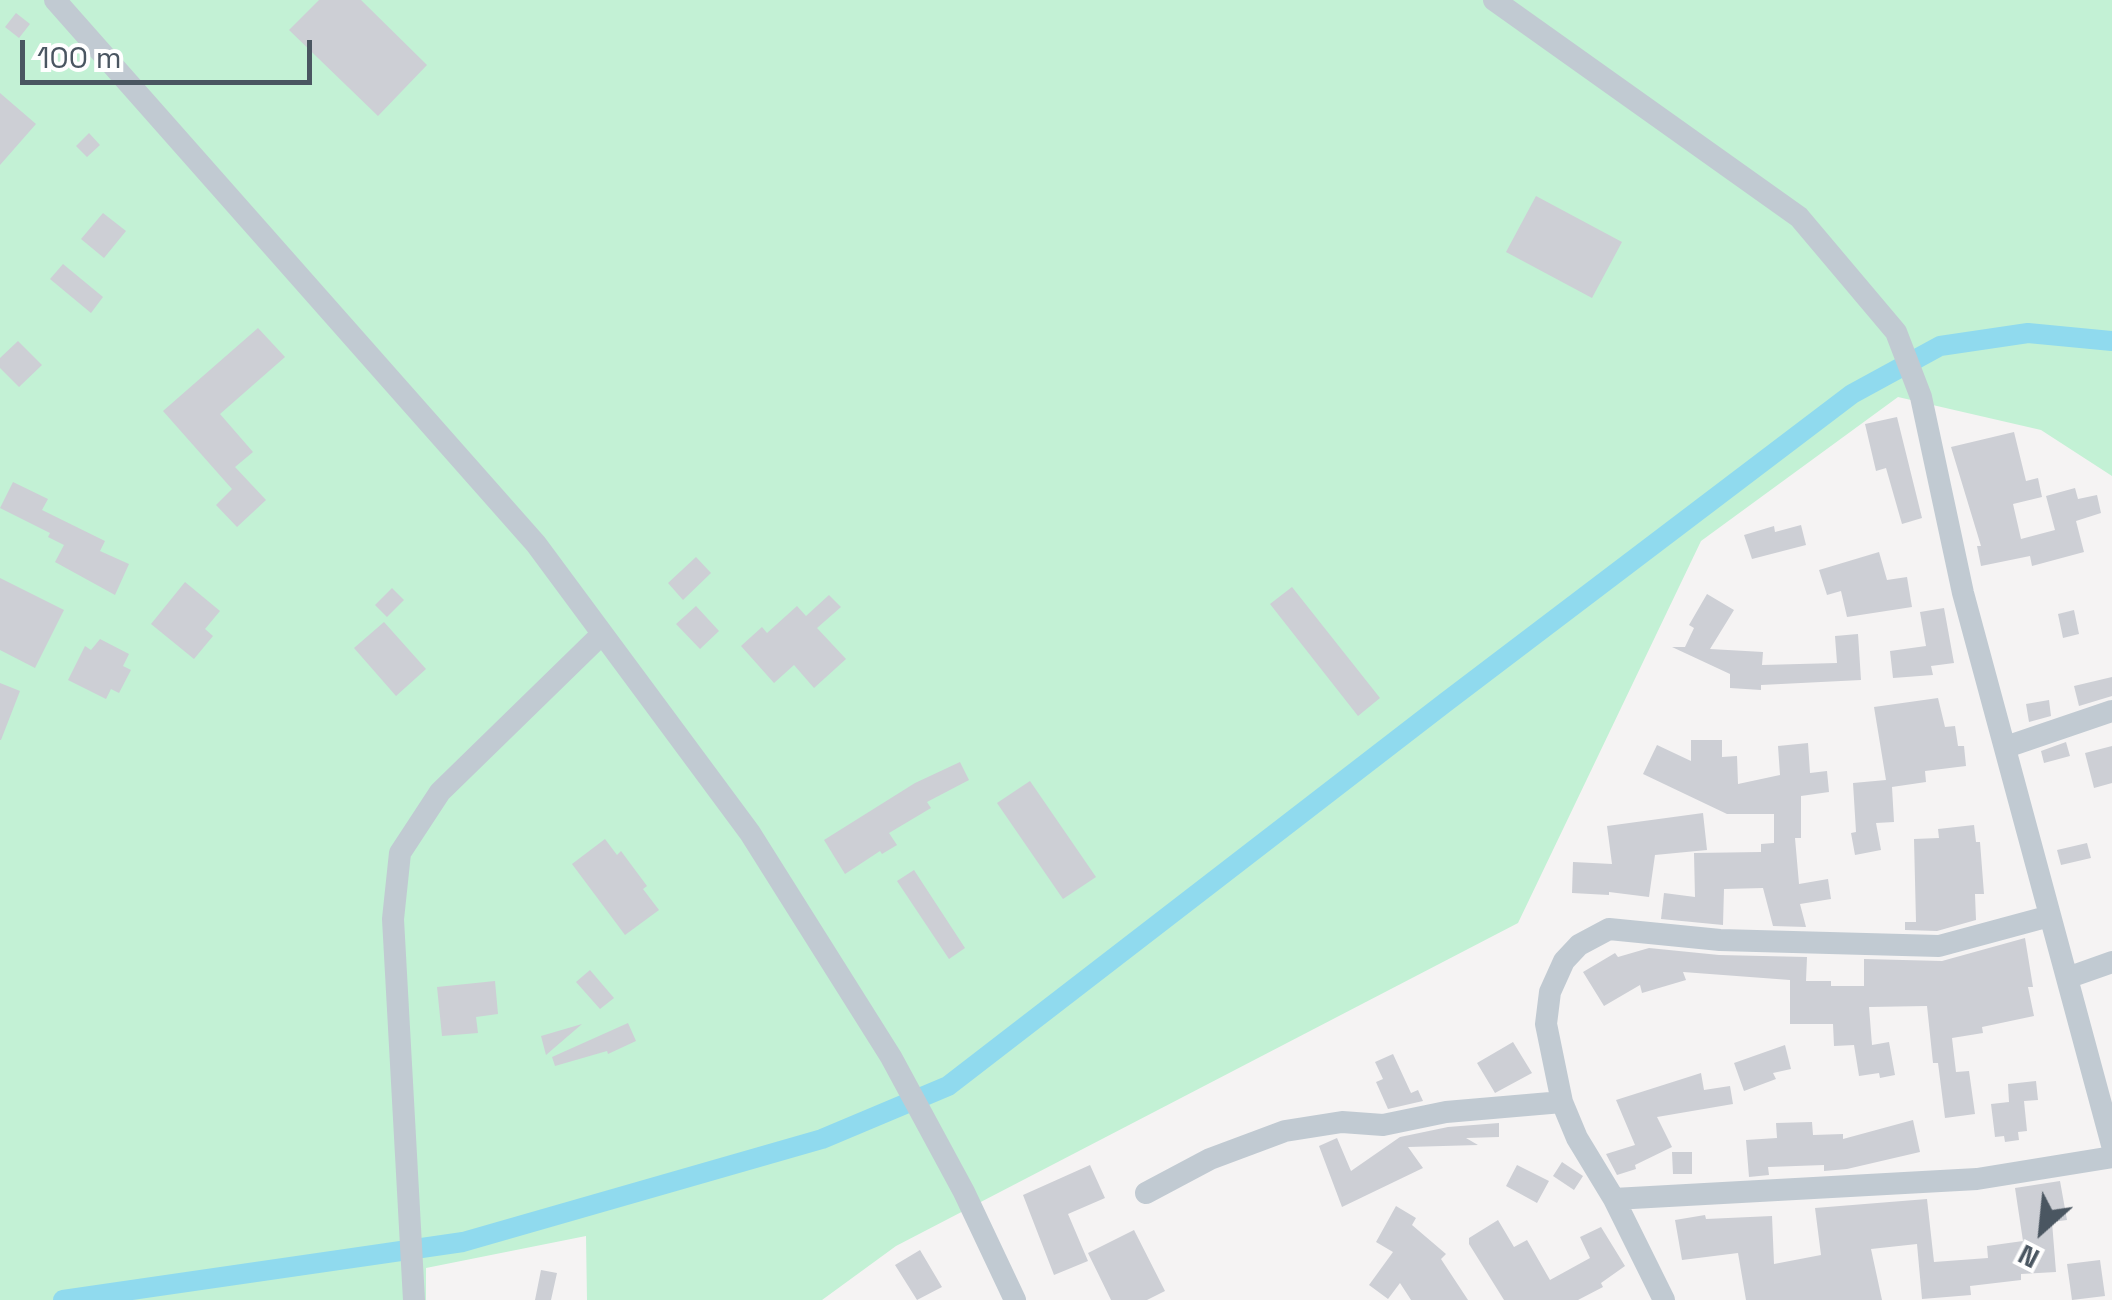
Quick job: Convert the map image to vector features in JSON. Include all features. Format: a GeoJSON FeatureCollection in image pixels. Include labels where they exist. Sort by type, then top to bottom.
{"type":"FeatureCollection","features":[{"type":"Feature","properties":{"kind":"street"},"geometry":{"type":"LineString","coordinates":[[55,0],[536,544],[750,833],[891,1057],[964,1192],[1015,1300]]}},
{"type":"Feature","properties":{"kind":"street"},"geometry":{"type":"LineString","coordinates":[[1494,0],[1800,217],[1896,332],[1921,396],[1963,593],[2112,1145]]}},
{"type":"Feature","properties":{"kind":"street"},"geometry":{"type":"LineString","coordinates":[[414,1300],[393,919],[400,853],[440,792],[602,634]]}},
{"type":"Feature","properties":{"kind":"street"},"geometry":{"type":"LineString","coordinates":[[2006,747],[2112,710]]}},
{"type":"Feature","properties":{"kind":"street"},"geometry":{"type":"LineString","coordinates":[[1664,1300],[1562,1102],[1546,1024],[1550,992],[1564,962],[1579,945],[1610,929],[1720,940],[1929,946],[2050,916]]}},
{"type":"Feature","properties":{"kind":"street"},"geometry":{"type":"LineString","coordinates":[[2067,978],[2112,962]]}},
{"type":"Feature","properties":{"kind":"street"},"geometry":{"type":"LineString","coordinates":[[1146,1193],[1210,1159],[1285,1131],[1342,1122],[1382,1125],[1446,1112],[1562,1102]]}},
{"type":"Feature","properties":{"kind":"street"},"geometry":{"type":"LineString","coordinates":[[1614,1199],[1977,1178],[2112,1157]]}},
{"type":"Feature","properties":{"kind":"green space"},"geometry":{"type":"Polygon","coordinates":[[[0,0],[2112,0],[2112,476],[2041,430],[1898,397],[1701,541],[1518,923],[896,1246],[822,1300],[587,1300],[586,1236],[426,1268],[426,1300],[0,1300],[0,0]]]}},
{"type":"Feature","properties":{"kind":"building"},"geometry":{"type":"Polygon","coordinates":[[[319,0],[361,0],[427,65],[378,116],[289,30],[319,0]]]}},
{"type":"Feature","properties":{"kind":"building"},"geometry":{"type":"Polygon","coordinates":[[[16,13],[30,24],[19,38],[5,27],[16,13]]]}},
{"type":"Feature","properties":{"kind":"building"},"geometry":{"type":"Polygon","coordinates":[[[0,93],[36,124],[0,165],[0,93]]]}},
{"type":"Feature","properties":{"kind":"building"},"geometry":{"type":"Polygon","coordinates":[[[89,133],[100,145],[87,157],[76,146],[89,133]]]}},
{"type":"Feature","properties":{"kind":"building"},"geometry":{"type":"Polygon","coordinates":[[[1536,196],[1622,242],[1592,298],[1506,252],[1536,196]]]}},
{"type":"Feature","properties":{"kind":"building"},"geometry":{"type":"Polygon","coordinates":[[[103,213],[126,231],[104,258],[81,239],[103,213]]]}},
{"type":"Feature","properties":{"kind":"building"},"geometry":{"type":"Polygon","coordinates":[[[63,264],[103,297],[91,313],[50,279],[63,264]]]}},
{"type":"Feature","properties":{"kind":"building"},"geometry":{"type":"Polygon","coordinates":[[[258,328],[285,357],[220,414],[253,452],[235,467],[266,500],[237,527],[216,505],[232,489],[163,411],[258,328]]]}},
{"type":"Feature","properties":{"kind":"building"},"geometry":{"type":"Polygon","coordinates":[[[18,341],[42,365],[19,387],[0,368],[0,358],[18,341]]]}},
{"type":"Feature","properties":{"kind":"building"},"geometry":{"type":"Polygon","coordinates":[[[1897,417],[1922,518],[1902,524],[1886,468],[1876,471],[1865,424],[1897,417]]]}},
{"type":"Feature","properties":{"kind":"building"},"geometry":{"type":"Polygon","coordinates":[[[2014,432],[2026,481],[2038,478],[2042,497],[2013,504],[2021,539],[2055,530],[2046,496],[2075,488],[2078,499],[2097,495],[2101,513],[2076,521],[2084,552],[2032,566],[2030,556],[1981,566],[1977,546],[1981,546],[1951,447],[2014,432]]]}},
{"type":"Feature","properties":{"kind":"building"},"geometry":{"type":"Polygon","coordinates":[[[13,482],[48,499],[42,510],[105,541],[100,551],[129,564],[115,595],[55,562],[64,545],[48,537],[50,533],[0,508],[13,482]]]}},
{"type":"Feature","properties":{"kind":"building"},"geometry":{"type":"Polygon","coordinates":[[[1801,525],[1806,545],[1752,559],[1744,535],[1774,526],[1775,532],[1801,525]]]}},
{"type":"Feature","properties":{"kind":"building"},"geometry":{"type":"Polygon","coordinates":[[[1879,552],[1887,580],[1907,577],[1912,607],[1847,617],[1841,591],[1827,595],[1819,570],[1879,552]]]}},
{"type":"Feature","properties":{"kind":"building"},"geometry":{"type":"Polygon","coordinates":[[[696,557],[711,573],[683,600],[668,583],[696,557]]]}},
{"type":"Feature","properties":{"kind":"building"},"geometry":{"type":"Polygon","coordinates":[[[0,578],[64,610],[35,668],[0,650],[0,578]]]}},
{"type":"Feature","properties":{"kind":"building"},"geometry":{"type":"Polygon","coordinates":[[[185,582],[220,611],[205,629],[213,636],[194,659],[151,624],[185,582]]]}},
{"type":"Feature","properties":{"kind":"building"},"geometry":{"type":"Polygon","coordinates":[[[1292,587],[1380,698],[1358,716],[1270,604],[1292,587]]]}},
{"type":"Feature","properties":{"kind":"building"},"geometry":{"type":"Polygon","coordinates":[[[392,588],[404,600],[387,617],[375,605],[392,588]]]}},
{"type":"Feature","properties":{"kind":"building"},"geometry":{"type":"Polygon","coordinates":[[[1707,594],[1734,610],[1710,649],[1763,652],[1762,665],[1837,663],[1835,636],[1858,634],[1861,680],[1761,685],[1761,690],[1730,688],[1730,674],[1672,647],[1685,647],[1694,628],[1689,625],[1707,594]]]}},
{"type":"Feature","properties":{"kind":"building"},"geometry":{"type":"Polygon","coordinates":[[[829,595],[841,607],[817,628],[846,659],[814,688],[794,665],[774,683],[741,646],[762,627],[767,633],[797,606],[806,616],[829,595]]]}},
{"type":"Feature","properties":{"kind":"building"},"geometry":{"type":"Polygon","coordinates":[[[696,606],[719,631],[700,649],[676,624],[696,606]]]}},
{"type":"Feature","properties":{"kind":"building"},"geometry":{"type":"Polygon","coordinates":[[[1944,608],[1954,663],[1931,666],[1933,675],[1893,678],[1890,651],[1926,646],[1920,612],[1944,608]]]}},
{"type":"Feature","properties":{"kind":"building"},"geometry":{"type":"Polygon","coordinates":[[[2074,610],[2079,634],[2063,638],[2058,614],[2074,610]]]}},
{"type":"Feature","properties":{"kind":"building"},"geometry":{"type":"Polygon","coordinates":[[[384,622],[426,669],[396,696],[354,648],[384,622]]]}},
{"type":"Feature","properties":{"kind":"building"},"geometry":{"type":"Polygon","coordinates":[[[100,639],[129,654],[123,666],[131,670],[119,693],[111,689],[106,699],[68,680],[85,646],[91,650],[100,639]]]}},
{"type":"Feature","properties":{"kind":"building"},"geometry":{"type":"Polygon","coordinates":[[[2112,677],[2112,696],[2079,706],[2074,686],[2112,677]]]}},
{"type":"Feature","properties":{"kind":"building"},"geometry":{"type":"Polygon","coordinates":[[[0,683],[20,691],[1,740],[0,740],[0,683]]]}},
{"type":"Feature","properties":{"kind":"building"},"geometry":{"type":"Polygon","coordinates":[[[1938,698],[1945,727],[1955,726],[1958,746],[1964,746],[1966,766],[1925,771],[1926,782],[1892,787],[1894,822],[1876,823],[1881,850],[1855,855],[1851,833],[1856,832],[1853,783],[1886,780],[1874,707],[1938,698]]]}},
{"type":"Feature","properties":{"kind":"building"},"geometry":{"type":"Polygon","coordinates":[[[2049,700],[2051,716],[2029,722],[2026,704],[2049,700]]]}},
{"type":"Feature","properties":{"kind":"building"},"geometry":{"type":"Polygon","coordinates":[[[1691,740],[1722,740],[1722,757],[1737,756],[1738,784],[1780,775],[1778,746],[1808,743],[1810,773],[1827,771],[1829,792],[1801,796],[1801,838],[1795,838],[1799,884],[1828,879],[1831,899],[1800,904],[1806,927],[1773,926],[1763,888],[1724,889],[1723,925],[1661,919],[1664,893],[1695,897],[1694,853],[1761,852],[1761,844],[1774,843],[1774,814],[1727,814],[1643,774],[1657,745],[1691,761],[1691,740]]]}},
{"type":"Feature","properties":{"kind":"building"},"geometry":{"type":"Polygon","coordinates":[[[2066,742],[2070,756],[2044,763],[2041,751],[2066,742]]]}},
{"type":"Feature","properties":{"kind":"building"},"geometry":{"type":"Polygon","coordinates":[[[2112,746],[2112,783],[2094,788],[2085,753],[2112,746]]]}},
{"type":"Feature","properties":{"kind":"building"},"geometry":{"type":"Polygon","coordinates":[[[960,762],[969,780],[927,802],[931,808],[889,833],[897,845],[882,854],[880,851],[845,874],[824,840],[915,783],[960,762]]]}},
{"type":"Feature","properties":{"kind":"building"},"geometry":{"type":"Polygon","coordinates":[[[1030,781],[1096,877],[1063,899],[997,803],[1030,781]]]}},
{"type":"Feature","properties":{"kind":"building"},"geometry":{"type":"Polygon","coordinates":[[[1703,813],[1707,850],[1655,855],[1649,897],[1572,893],[1573,862],[1612,864],[1607,826],[1703,813]]]}},
{"type":"Feature","properties":{"kind":"building"},"geometry":{"type":"Polygon","coordinates":[[[1974,825],[1976,842],[1980,842],[1984,894],[1975,894],[1976,920],[1937,931],[1905,930],[1905,922],[1916,922],[1914,839],[1939,838],[1938,829],[1974,825]]]}},
{"type":"Feature","properties":{"kind":"building"},"geometry":{"type":"Polygon","coordinates":[[[605,839],[617,855],[621,851],[659,910],[625,935],[572,864],[605,839]]]}},
{"type":"Feature","properties":{"kind":"building"},"geometry":{"type":"Polygon","coordinates":[[[2087,843],[2091,858],[2061,865],[2057,850],[2087,843]]]}},
{"type":"Feature","properties":{"kind":"building"},"geometry":{"type":"Polygon","coordinates":[[[914,870],[965,948],[949,959],[897,881],[914,870]]]}},
{"type":"Feature","properties":{"kind":"building"},"geometry":{"type":"Polygon","coordinates":[[[2025,938],[2034,1016],[1982,1027],[1983,1033],[1952,1038],[1956,1072],[1969,1071],[1975,1114],[1945,1118],[1938,1063],[1933,1063],[1927,1006],[1869,1007],[1872,1045],[1889,1042],[1895,1075],[1859,1076],[1854,1045],[1834,1046],[1833,1024],[1790,1024],[1790,980],[1683,972],[1686,980],[1642,993],[1640,985],[1604,1006],[1583,972],[1615,953],[1618,957],[1649,948],[1719,955],[1807,957],[1806,981],[1864,986],[1864,959],[1942,961],[2025,938]]]}},
{"type":"Feature","properties":{"kind":"building"},"geometry":{"type":"Polygon","coordinates":[[[590,970],[614,998],[600,1009],[576,982],[590,970]]]}},
{"type":"Feature","properties":{"kind":"building"},"geometry":{"type":"Polygon","coordinates":[[[495,981],[498,1014],[476,1017],[478,1033],[442,1036],[437,987],[495,981]]]}},
{"type":"Feature","properties":{"kind":"building"},"geometry":{"type":"Polygon","coordinates":[[[628,1023],[636,1041],[608,1054],[607,1051],[555,1066],[552,1057],[628,1023]]]}},
{"type":"Feature","properties":{"kind":"building"},"geometry":{"type":"Polygon","coordinates":[[[582,1024],[546,1055],[541,1036],[582,1024]]]}},
{"type":"Feature","properties":{"kind":"building"},"geometry":{"type":"Polygon","coordinates":[[[1513,1042],[1532,1073],[1495,1093],[1477,1063],[1513,1042]]]}},
{"type":"Feature","properties":{"kind":"building"},"geometry":{"type":"Polygon","coordinates":[[[1785,1045],[1791,1069],[1773,1073],[1776,1079],[1744,1091],[1734,1063],[1785,1045]]]}},
{"type":"Feature","properties":{"kind":"building"},"geometry":{"type":"Polygon","coordinates":[[[1393,1054],[1411,1093],[1418,1090],[1423,1101],[1388,1109],[1376,1082],[1383,1079],[1375,1062],[1393,1054]]]}},
{"type":"Feature","properties":{"kind":"building"},"geometry":{"type":"Polygon","coordinates":[[[1701,1073],[1704,1090],[1730,1086],[1733,1104],[1657,1117],[1672,1147],[1635,1165],[1636,1169],[1617,1175],[1606,1154],[1635,1145],[1616,1100],[1701,1073]]]}},
{"type":"Feature","properties":{"kind":"building"},"geometry":{"type":"Polygon","coordinates":[[[2036,1081],[2038,1100],[2024,1101],[2027,1131],[2018,1132],[2019,1140],[2005,1142],[2004,1136],[1995,1137],[1991,1104],[2009,1102],[2008,1084],[2036,1081]]]}},
{"type":"Feature","properties":{"kind":"building"},"geometry":{"type":"Polygon","coordinates":[[[1913,1120],[1920,1152],[1847,1169],[1824,1171],[1824,1165],[1768,1167],[1769,1175],[1749,1177],[1746,1140],[1777,1138],[1776,1123],[1812,1122],[1813,1135],[1843,1134],[1843,1139],[1913,1120]]]}},
{"type":"Feature","properties":{"kind":"building"},"geometry":{"type":"Polygon","coordinates":[[[1499,1123],[1499,1137],[1466,1138],[1478,1145],[1408,1147],[1423,1168],[1342,1207],[1319,1146],[1337,1138],[1351,1171],[1400,1137],[1448,1127],[1499,1123]]]}},
{"type":"Feature","properties":{"kind":"building"},"geometry":{"type":"Polygon","coordinates":[[[1672,1152],[1692,1152],[1692,1174],[1673,1174],[1672,1152]]]}},
{"type":"Feature","properties":{"kind":"building"},"geometry":{"type":"Polygon","coordinates":[[[1562,1162],[1583,1176],[1574,1190],[1553,1176],[1562,1162]]]}},
{"type":"Feature","properties":{"kind":"building"},"geometry":{"type":"Polygon","coordinates":[[[1090,1165],[1105,1198],[1068,1214],[1088,1261],[1054,1275],[1023,1195],[1090,1165]]]}},
{"type":"Feature","properties":{"kind":"building"},"geometry":{"type":"Polygon","coordinates":[[[1517,1165],[1549,1181],[1537,1203],[1506,1186],[1517,1165]]]}},
{"type":"Feature","properties":{"kind":"building"},"geometry":{"type":"Polygon","coordinates":[[[2060,1181],[2067,1220],[2052,1222],[2056,1272],[2021,1274],[2021,1280],[1970,1286],[1971,1295],[1922,1299],[1917,1244],[1871,1249],[1882,1300],[1746,1300],[1738,1253],[1682,1260],[1675,1220],[1705,1215],[1706,1219],[1772,1216],[1774,1264],[1821,1255],[1815,1208],[1927,1199],[1934,1262],[1988,1258],[1987,1246],[2023,1241],[2015,1188],[2060,1181]]]}},
{"type":"Feature","properties":{"kind":"building"},"geometry":{"type":"Polygon","coordinates":[[[1396,1206],[1416,1218],[1412,1225],[1446,1254],[1441,1259],[1468,1300],[1411,1300],[1400,1283],[1388,1299],[1369,1285],[1393,1252],[1376,1242],[1396,1206]]]}},
{"type":"Feature","properties":{"kind":"building"},"geometry":{"type":"Polygon","coordinates":[[[1498,1220],[1514,1247],[1527,1240],[1550,1280],[1590,1258],[1580,1237],[1601,1227],[1625,1266],[1601,1283],[1603,1287],[1578,1300],[1504,1300],[1469,1244],[1469,1238],[1498,1220]]]}},
{"type":"Feature","properties":{"kind":"building"},"geometry":{"type":"Polygon","coordinates":[[[1134,1230],[1165,1291],[1147,1300],[1111,1300],[1088,1253],[1134,1230]]]}},
{"type":"Feature","properties":{"kind":"building"},"geometry":{"type":"Polygon","coordinates":[[[920,1250],[942,1287],[917,1300],[895,1265],[920,1250]]]}},
{"type":"Feature","properties":{"kind":"building"},"geometry":{"type":"Polygon","coordinates":[[[2100,1260],[2105,1296],[2072,1300],[2067,1264],[2100,1260]]]}},
{"type":"Feature","properties":{"kind":"building"},"geometry":{"type":"Polygon","coordinates":[[[541,1270],[557,1273],[551,1300],[535,1300],[541,1270]]]}},
{"type":"Feature","properties":{"kind":"waterway"},"geometry":{"type":"LineString","coordinates":[[63,1300],[463,1242],[822,1139],[948,1086],[1852,394],[1940,346],[2028,333],[2112,341]]}}]}
